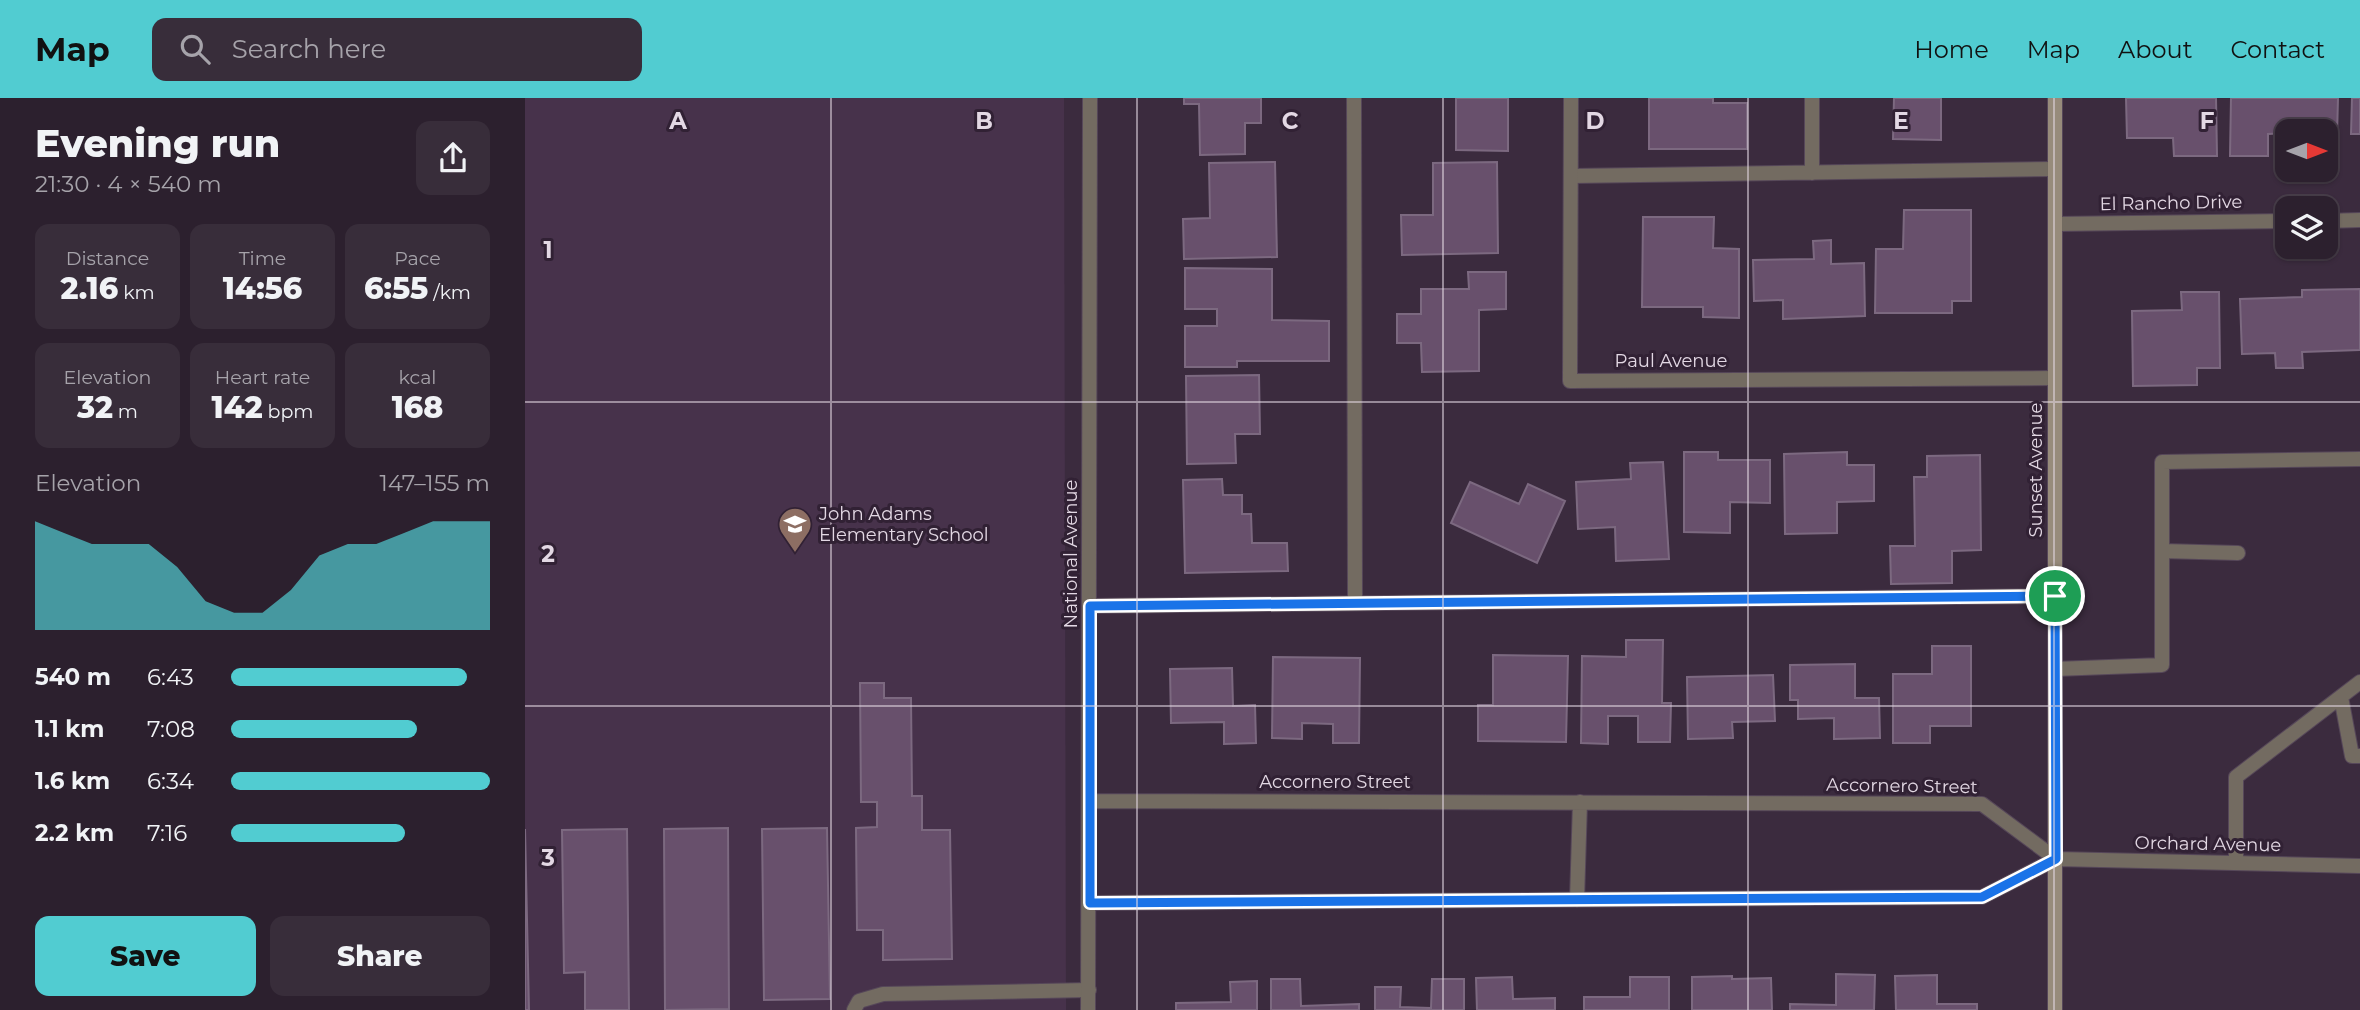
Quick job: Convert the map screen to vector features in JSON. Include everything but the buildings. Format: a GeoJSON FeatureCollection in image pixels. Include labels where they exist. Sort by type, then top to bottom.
{"type":"FeatureCollection","features":[{"type":"Feature","properties":{"kind":"main road","name":"Sunset Avenue"},"geometry":{"type":"LineString","coordinates":[[2055,98],[2056,1010]]}},
{"type":"Feature","properties":{"kind":"street","name":"National Avenue"},"geometry":{"type":"LineString","coordinates":[[1088,1010],[1090,98]]}},
{"type":"Feature","properties":{"kind":"street"},"geometry":{"type":"LineString","coordinates":[[1354,98],[1355,603]]}},
{"type":"Feature","properties":{"kind":"street","name":"Paul Avenue"},"geometry":{"type":"LineString","coordinates":[[1571,98],[1570,381],[2055,379]]}},
{"type":"Feature","properties":{"kind":"street"},"geometry":{"type":"LineString","coordinates":[[1812,98],[1812,173]]}},
{"type":"Feature","properties":{"kind":"street"},"geometry":{"type":"LineString","coordinates":[[1571,176],[2055,169]]}},
{"type":"Feature","properties":{"kind":"street"},"geometry":{"type":"LineString","coordinates":[[2338,221],[2360,220]]}},
{"type":"Feature","properties":{"kind":"street","name":"El Rancho Drive"},"geometry":{"type":"LineString","coordinates":[[2055,224],[2275,221]]}},
{"type":"Feature","properties":{"kind":"street"},"geometry":{"type":"LineString","coordinates":[[2055,669],[2162,665],[2162,462],[2360,458]]}},
{"type":"Feature","properties":{"kind":"street"},"geometry":{"type":"LineString","coordinates":[[2162,551],[2238,553]]}},
{"type":"Feature","properties":{"kind":"street"},"geometry":{"type":"LineString","coordinates":[[1090,606],[2055,596]]}},
{"type":"Feature","properties":{"kind":"street"},"geometry":{"type":"LineString","coordinates":[[2236,863],[2236,776],[2360,682]]}},
{"type":"Feature","properties":{"kind":"street"},"geometry":{"type":"LineString","coordinates":[[2341,697],[2352,756],[2360,756]]}},
{"type":"Feature","properties":{"kind":"street","name":"Accornero Street"},"geometry":{"type":"LineString","coordinates":[[1090,801],[1982,804],[2056,859]]}},
{"type":"Feature","properties":{"kind":"street"},"geometry":{"type":"LineString","coordinates":[[1577,900],[1580,802]]}},
{"type":"Feature","properties":{"kind":"street"},"geometry":{"type":"LineString","coordinates":[[1090,903],[1982,897],[2056,859]]}},
{"type":"Feature","properties":{"kind":"street","name":"Orchard Avenue"},"geometry":{"type":"LineString","coordinates":[[2056,859],[2360,866]]}},
{"type":"Feature","properties":{"kind":"street"},"geometry":{"type":"LineString","coordinates":[[853,1010],[859,1001],[883,994],[1089,990]]}},
{"type":"Feature","properties":{"kind":"shaded area","name":"John Adams Elementary School"},"geometry":{"type":"Polygon","coordinates":[[[525,98],[1064,98],[1066,1010],[525,1010],[525,98]]]}},
{"type":"Feature","properties":{"kind":"place","name":"John Adams Elementary School"},"geometry":{"type":"Point","coordinates":[795,554]}},
{"type":"Feature","properties":{"kind":"route"},"geometry":{"type":"LineString","coordinates":[[2055,596],[2056,859],[1982,897],[1090,903],[1090,606],[2055,596]]}}]}
